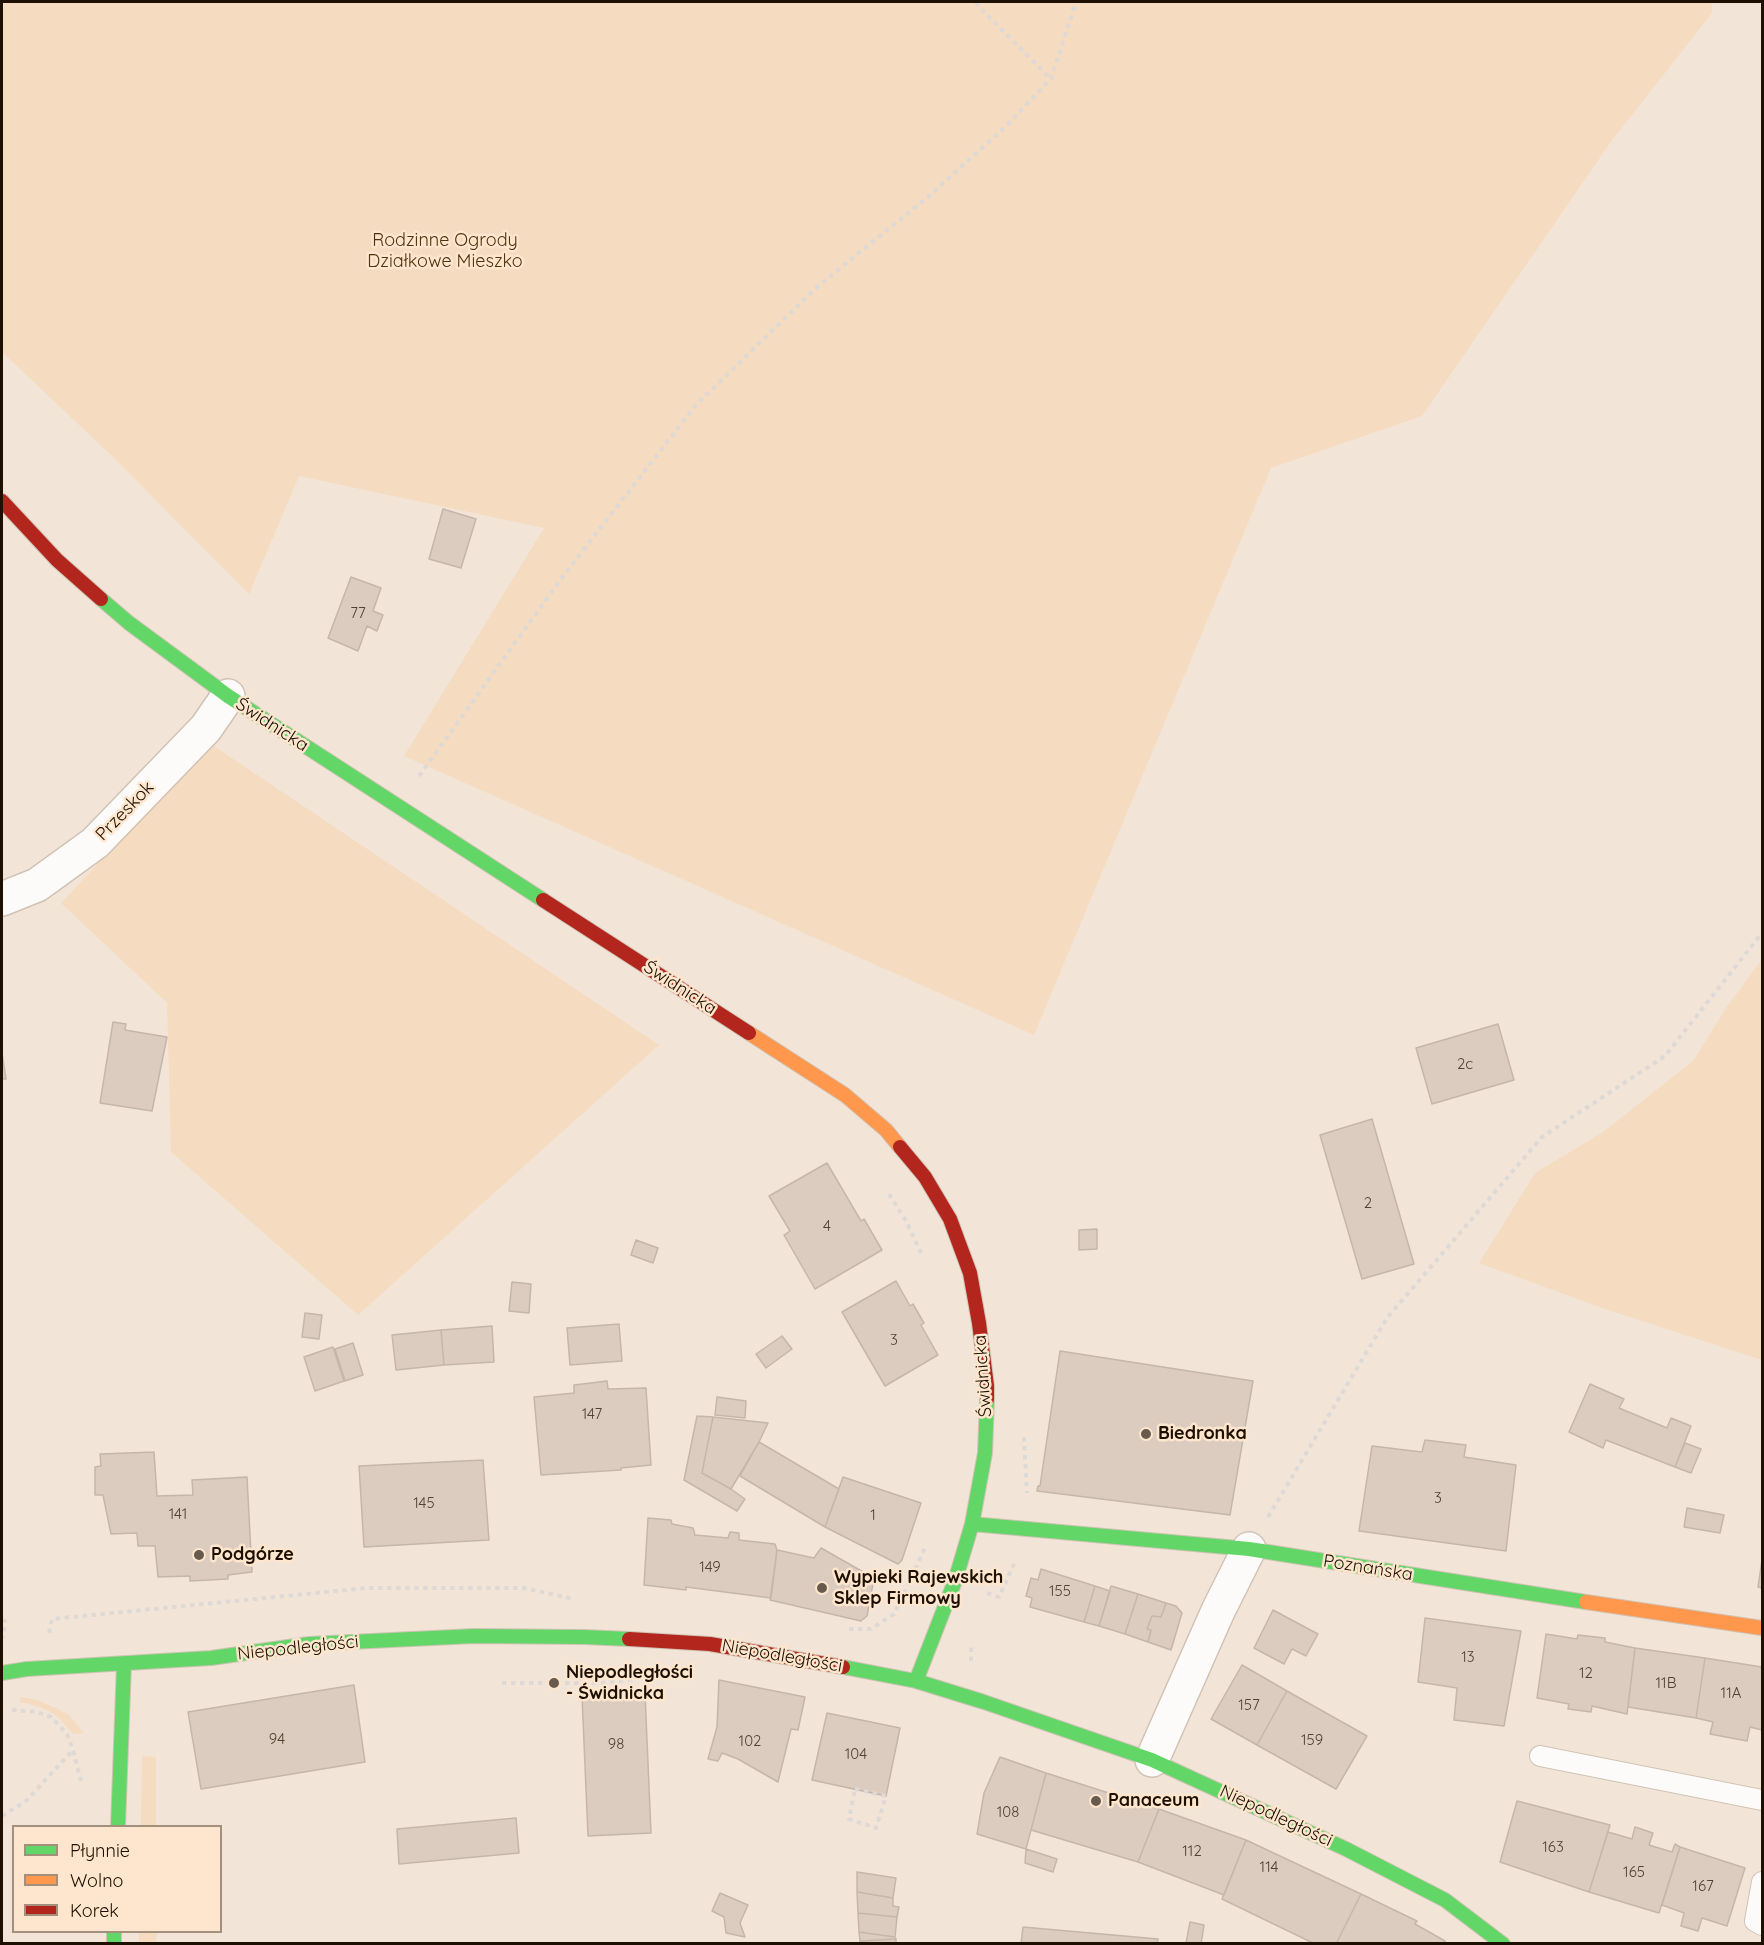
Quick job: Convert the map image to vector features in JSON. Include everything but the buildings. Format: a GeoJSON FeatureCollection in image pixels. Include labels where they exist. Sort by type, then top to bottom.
{"type":"FeatureCollection","features":[{"type":"Feature","properties":{"kind":"main road","name":"Świdnicka"},"geometry":{"type":"LineString","coordinates":[[2,501],[57,560],[129,623],[228,696],[845,1095],[885,1130],[925,1177],[950,1219],[970,1272],[987,1386],[986,1453],[972,1524],[955,1581],[916,1681]]}},
{"type":"Feature","properties":{"kind":"main road","name":"Poznańska"},"geometry":{"type":"LineString","coordinates":[[972,1524],[1249,1549],[1762,1628]]}},
{"type":"Feature","properties":{"kind":"main road","name":"Niepodległości"},"geometry":{"type":"LineString","coordinates":[[2,1673],[27,1669],[211,1658],[309,1644],[474,1636],[584,1637],[710,1644],[796,1658],[916,1681],[1152,1760],[1346,1849],[1445,1900],[1503,1944]]}},
{"type":"Feature","properties":{"kind":"main road"},"geometry":{"type":"LineString","coordinates":[[118,1825],[124,1664]]}},
{"type":"Feature","properties":{"kind":"street","name":"Przeskok"},"geometry":{"type":"LineString","coordinates":[[2,899],[37,885],[95,843],[206,728],[228,696]]}},
{"type":"Feature","properties":{"kind":"street"},"geometry":{"type":"LineString","coordinates":[[1152,1760],[1218,1611],[1249,1549]]}},
{"type":"Feature","properties":{"kind":"lane"},"geometry":{"type":"LineString","coordinates":[[1540,1756],[1762,1800]]}},
{"type":"Feature","properties":{"kind":"lane"},"geometry":{"type":"LineString","coordinates":[[1762,1882],[1755,1921],[1762,1925]]}},
{"type":"Feature","properties":{"kind":"path"},"geometry":{"type":"LineString","coordinates":[[976,2],[1051,79]]}},
{"type":"Feature","properties":{"kind":"path"},"geometry":{"type":"LineString","coordinates":[[396,805],[414,784],[564,575],[695,406],[818,286],[927,197],[1003,129],[1051,79],[1076,2]]}},
{"type":"Feature","properties":{"kind":"path"},"geometry":{"type":"LineString","coordinates":[[1249,1549],[1387,1318],[1542,1137],[1665,1056],[1762,933]]}},
{"type":"Feature","properties":{"kind":"path"},"geometry":{"type":"LineString","coordinates":[[883,1185],[906,1221],[926,1262]]}},
{"type":"Feature","properties":{"kind":"path"},"geometry":{"type":"LineString","coordinates":[[905,1589],[928,1541]]}},
{"type":"Feature","properties":{"kind":"path"},"geometry":{"type":"LineString","coordinates":[[49,1634],[52,1619],[366,1588],[524,1588],[580,1600]]}},
{"type":"Feature","properties":{"kind":"path"},"geometry":{"type":"LineString","coordinates":[[2,1621],[5,1621],[3,1648]]}},
{"type":"Feature","properties":{"kind":"path"},"geometry":{"type":"LineString","coordinates":[[971,1642],[970,1658],[984,1702]]}},
{"type":"Feature","properties":{"kind":"path"},"geometry":{"type":"LineString","coordinates":[[502,1683],[601,1683]]}},
{"type":"Feature","properties":{"kind":"path"},"geometry":{"type":"LineString","coordinates":[[9,1710],[36,1712],[51,1717],[67,1734],[83,1789]]}},
{"type":"Feature","properties":{"kind":"path"},"geometry":{"type":"LineString","coordinates":[[2,1816],[26,1801],[73,1750]]}},
{"type":"Feature","properties":{"kind":"path"},"geometry":{"type":"LineString","coordinates":[[855,1789],[886,1796],[876,1828],[849,1819],[855,1789]]}},
{"type":"Feature","properties":{"kind":"green space","name":"Rodzinne Ogrody Działkowe Mieszko"},"geometry":{"type":"Polygon","coordinates":[[[2,2],[1712,2],[1712,13],[1610,143],[1422,416],[1271,468],[1034,1035],[404,756],[544,528],[299,476],[249,594],[113,457],[2,352],[2,2]]]}},
{"type":"Feature","properties":{"kind":"green space"},"geometry":{"type":"Polygon","coordinates":[[[211,744],[659,1045],[358,1315],[171,1152],[167,1003],[61,903],[211,744]]]}},
{"type":"Feature","properties":{"kind":"green space"},"geometry":{"type":"Polygon","coordinates":[[[1762,959],[1762,1360],[1605,1309],[1479,1263],[1535,1173],[1603,1132],[1693,1061],[1726,1008],[1762,959]]]}},
{"type":"Feature","properties":{"kind":"green space"},"geometry":{"type":"Polygon","coordinates":[[[20,1697],[38,1700],[68,1714],[84,1733],[73,1734],[58,1717],[47,1710],[20,1703],[20,1697]]]}},
{"type":"Feature","properties":{"kind":"green space"},"geometry":{"type":"Polygon","coordinates":[[[142,1756],[156,1757],[156,1825],[141,1825],[142,1756]]]}},
{"type":"Feature","properties":{"kind":"green space"},"geometry":{"type":"Polygon","coordinates":[[[139,1933],[157,1933],[156,1943],[139,1943],[139,1933]]]}},
{"type":"Feature","properties":{"kind":"traffic: fast"},"geometry":{"type":"LineString","coordinates":[[101,599],[129,623],[228,696],[543,900]]}},
{"type":"Feature","properties":{"kind":"traffic: fast"},"geometry":{"type":"LineString","coordinates":[[916,1681],[955,1581],[972,1524],[985,1453],[987,1399]]}},
{"type":"Feature","properties":{"kind":"traffic: fast"},"geometry":{"type":"LineString","coordinates":[[972,1524],[1249,1549],[1586,1602]]}},
{"type":"Feature","properties":{"kind":"traffic: fast"},"geometry":{"type":"LineString","coordinates":[[2,1673],[27,1669],[211,1658],[309,1644],[474,1636],[629,1639]]}},
{"type":"Feature","properties":{"kind":"traffic: fast"},"geometry":{"type":"LineString","coordinates":[[118,1825],[124,1664]]}},
{"type":"Feature","properties":{"kind":"traffic: fast"},"geometry":{"type":"LineString","coordinates":[[843,1667],[916,1681],[1152,1760],[1346,1849],[1445,1900],[1503,1944]]}},
{"type":"Feature","properties":{"kind":"traffic: fast"},"geometry":{"type":"LineString","coordinates":[[114,1933],[114,1944]]}},
{"type":"Feature","properties":{"kind":"traffic: slow"},"geometry":{"type":"LineString","coordinates":[[749,1033],[845,1095],[886,1130],[900,1147]]}},
{"type":"Feature","properties":{"kind":"traffic: slow"},"geometry":{"type":"LineString","coordinates":[[1586,1602],[1762,1628]]}},
{"type":"Feature","properties":{"kind":"traffic: jam"},"geometry":{"type":"LineString","coordinates":[[2,501],[57,560],[101,599]]}},
{"type":"Feature","properties":{"kind":"traffic: jam"},"geometry":{"type":"LineString","coordinates":[[543,900],[749,1033]]}},
{"type":"Feature","properties":{"kind":"traffic: jam"},"geometry":{"type":"LineString","coordinates":[[900,1147],[925,1177],[950,1219],[970,1273],[979,1323],[987,1399]]}},
{"type":"Feature","properties":{"kind":"traffic: jam"},"geometry":{"type":"LineString","coordinates":[[629,1639],[710,1644],[843,1667]]}},
{"type":"Feature","properties":{"kind":"place","name":"Biedronka"},"geometry":{"type":"Point","coordinates":[1146,1434]}},
{"type":"Feature","properties":{"kind":"place","name":"Podgórze"},"geometry":{"type":"Point","coordinates":[199,1555]}},
{"type":"Feature","properties":{"kind":"place","name":"Wypieki Rajewskich Sklep Firmowy"},"geometry":{"type":"Point","coordinates":[822,1588]}},
{"type":"Feature","properties":{"kind":"place","name":"Niepodległości - Świdnicka"},"geometry":{"type":"Point","coordinates":[554,1683]}},
{"type":"Feature","properties":{"kind":"place","name":"Panaceum"},"geometry":{"type":"Point","coordinates":[1096,1801]}}]}
